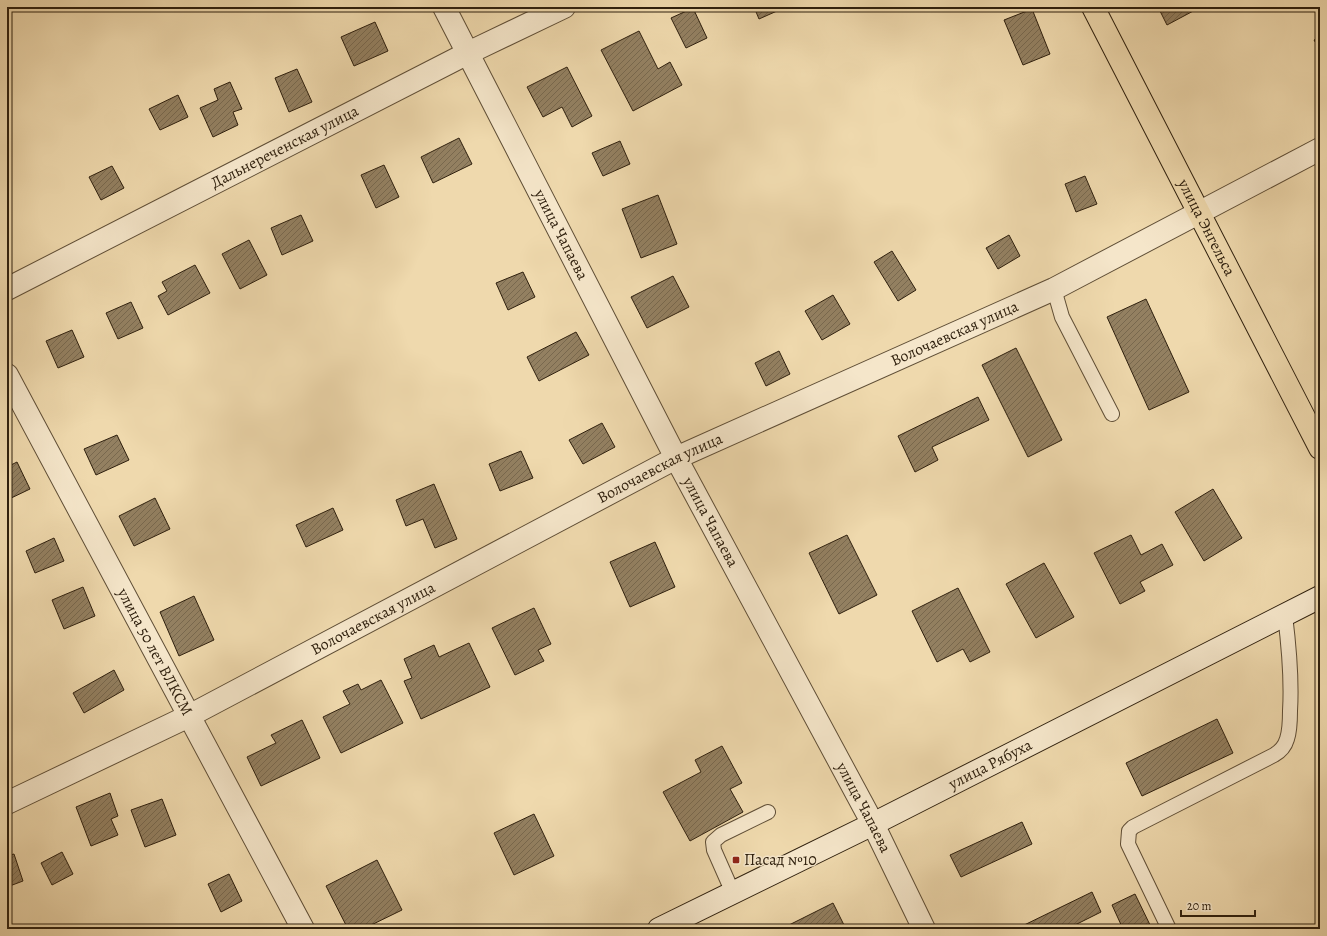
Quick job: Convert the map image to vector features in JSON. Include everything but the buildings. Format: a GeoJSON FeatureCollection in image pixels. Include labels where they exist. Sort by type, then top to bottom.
{"type":"FeatureCollection","features":[{"type":"Feature","properties":{"kind":"main road","name":"улица Энгельса"},"geometry":{"type":"LineString","coordinates":[[1093,7],[1198,214],[1320,448]]}},
{"type":"Feature","properties":{"kind":"street","name":"улица Чапаева"},"geometry":{"type":"LineString","coordinates":[[444,7],[676,458],[873,824],[924,929]]}},
{"type":"Feature","properties":{"kind":"street","name":"Дальнереченская улица"},"geometry":{"type":"LineString","coordinates":[[7,289],[468,53],[564,7]]}},
{"type":"Feature","properties":{"kind":"street","name":"Волочаевская улица"},"geometry":{"type":"LineString","coordinates":[[7,803],[189,716],[676,458],[1054,289],[1320,149]]}},
{"type":"Feature","properties":{"kind":"street","name":"улица 50 лет ВЛКСМ"},"geometry":{"type":"LineString","coordinates":[[7,375],[303,929]]}},
{"type":"Feature","properties":{"kind":"street","name":"улица Рябуха"},"geometry":{"type":"LineString","coordinates":[[659,929],[873,824],[1320,596]]}},
{"type":"Feature","properties":{"kind":"lane"},"geometry":{"type":"LineString","coordinates":[[1054,289],[1062,317],[1112,414]]}},
{"type":"Feature","properties":{"kind":"lane"},"geometry":{"type":"LineString","coordinates":[[1169,929],[1128,844],[1129,831],[1133,827],[1280,752],[1284,746],[1289,731],[1291,696],[1290,662],[1285,615]]}},
{"type":"Feature","properties":{"kind":"lane"},"geometry":{"type":"LineString","coordinates":[[733,893],[714,850],[713,842],[721,835],[768,812]]}},
{"type":"Feature","properties":{"kind":"place","name":"Пасад №10"},"geometry":{"type":"Point","coordinates":[736,860]}}]}
